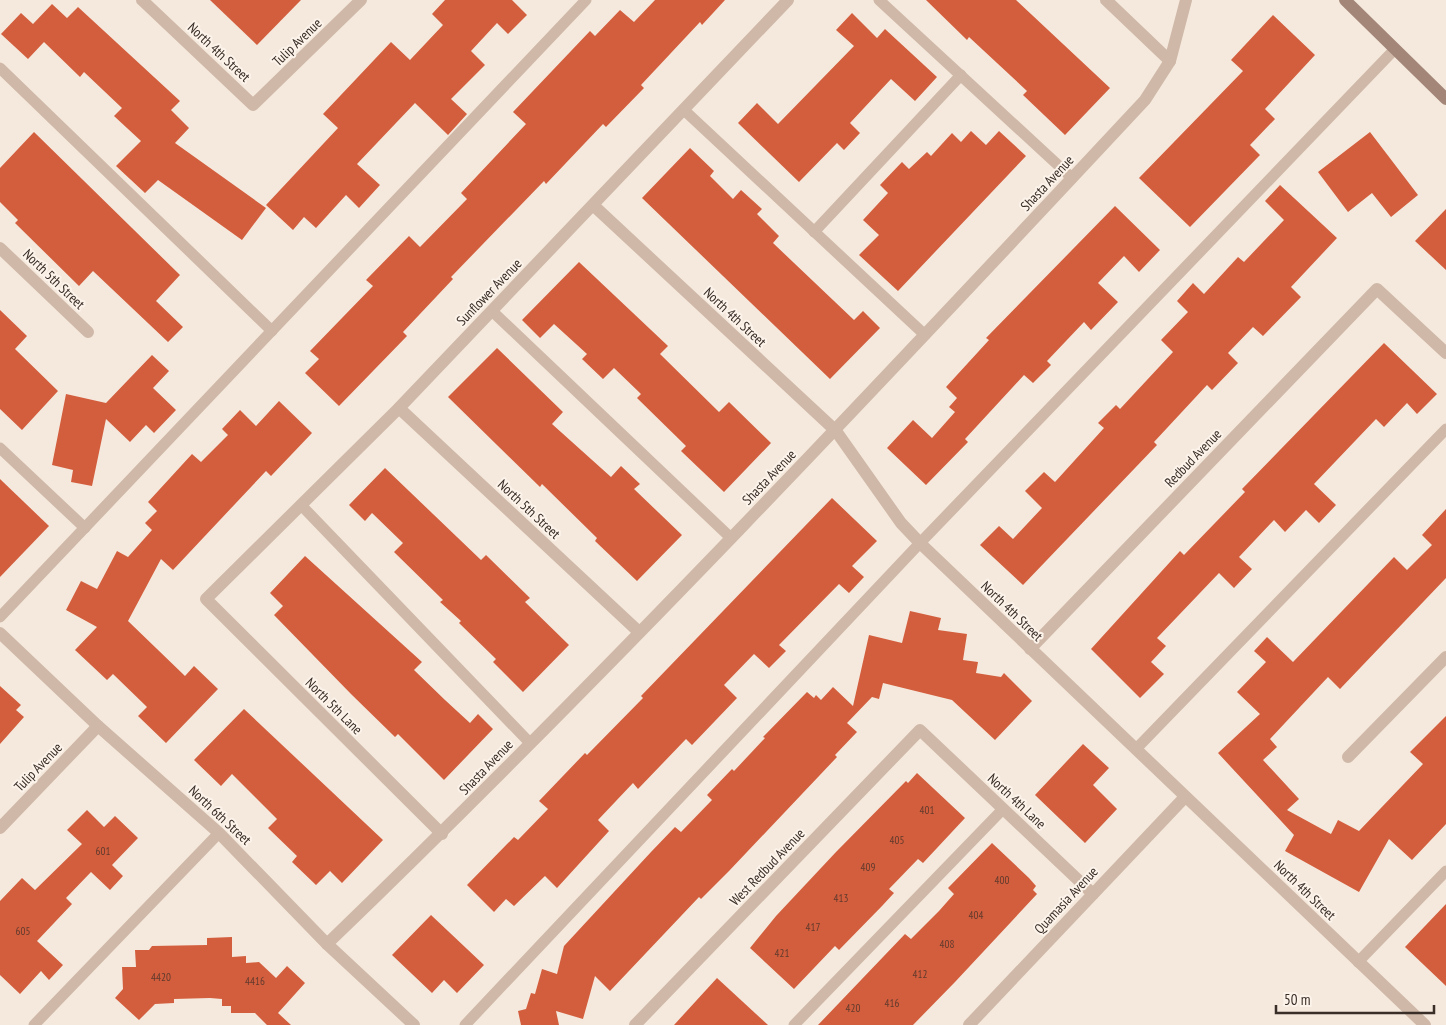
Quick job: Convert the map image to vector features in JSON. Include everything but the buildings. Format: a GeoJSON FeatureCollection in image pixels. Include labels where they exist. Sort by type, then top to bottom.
{"type":"FeatureCollection","features":[{"type":"Feature","properties":{"kind":"main road"},"geometry":{"type":"LineString","coordinates":[[1345,0],[1446,98]]}},
{"type":"Feature","properties":{"kind":"street","name":"North 4th Street"},"geometry":{"type":"LineString","coordinates":[[142,0],[253,105]]}},
{"type":"Feature","properties":{"kind":"street","name":"Tulip Avenue"},"geometry":{"type":"LineString","coordinates":[[253,105],[361,0]]}},
{"type":"Feature","properties":{"kind":"street","name":"Sunflower Avenue"},"geometry":{"type":"LineString","coordinates":[[206,600],[398,408],[788,0]]}},
{"type":"Feature","properties":{"kind":"street"},"geometry":{"type":"LineString","coordinates":[[1106,0],[1170,61]]}},
{"type":"Feature","properties":{"kind":"street","name":"Shasta Avenue"},"geometry":{"type":"LineString","coordinates":[[327,944],[442,834],[836,430],[1145,100],[1170,61],[1186,0]]}},
{"type":"Feature","properties":{"kind":"street","name":"North 4th Street"},"geometry":{"type":"LineString","coordinates":[[593,205],[836,430],[901,523],[920,543],[1425,1025]]}},
{"type":"Feature","properties":{"kind":"street","name":"North 5th Street"},"geometry":{"type":"LineString","coordinates":[[0,248],[88,332]]}},
{"type":"Feature","properties":{"kind":"street","name":"Redbud Avenue"},"geometry":{"type":"LineString","coordinates":[[1030,649],[1377,289],[1446,353]]}},
{"type":"Feature","properties":{"kind":"street","name":"North 5th Street"},"geometry":{"type":"LineString","coordinates":[[398,408],[638,632]]}},
{"type":"Feature","properties":{"kind":"street","name":"North 5th Lane"},"geometry":{"type":"LineString","coordinates":[[206,600],[442,834]]}},
{"type":"Feature","properties":{"kind":"street","name":"North 6th Street"},"geometry":{"type":"LineString","coordinates":[[0,633],[98,726],[220,833],[327,944],[414,1025]]}},
{"type":"Feature","properties":{"kind":"street"},"geometry":{"type":"LineString","coordinates":[[1348,757],[1446,656]]}},
{"type":"Feature","properties":{"kind":"street","name":"Tulip Avenue"},"geometry":{"type":"LineString","coordinates":[[0,828],[98,726]]}},
{"type":"Feature","properties":{"kind":"street","name":"North 4th Lane"},"geometry":{"type":"LineString","coordinates":[[920,730],[1093,894]]}},
{"type":"Feature","properties":{"kind":"street","name":"West Redbud Avenue"},"geometry":{"type":"LineString","coordinates":[[635,1025],[920,730]]}},
{"type":"Feature","properties":{"kind":"street","name":"Quamasia Avenue"},"geometry":{"type":"LineString","coordinates":[[969,1025],[1185,796]]}},
{"type":"Feature","properties":{"kind":"lane"},"geometry":{"type":"LineString","coordinates":[[0,617],[586,0]]}},
{"type":"Feature","properties":{"kind":"lane"},"geometry":{"type":"LineString","coordinates":[[880,0],[1072,178]]}},
{"type":"Feature","properties":{"kind":"lane"},"geometry":{"type":"LineString","coordinates":[[465,1025],[920,543],[1395,50]]}},
{"type":"Feature","properties":{"kind":"lane"},"geometry":{"type":"LineString","coordinates":[[0,68],[272,331]]}},
{"type":"Feature","properties":{"kind":"lane"},"geometry":{"type":"LineString","coordinates":[[814,232],[961,75]]}},
{"type":"Feature","properties":{"kind":"lane"},"geometry":{"type":"LineString","coordinates":[[684,110],[925,335]]}},
{"type":"Feature","properties":{"kind":"lane"},"geometry":{"type":"LineString","coordinates":[[492,310],[731,538]]}},
{"type":"Feature","properties":{"kind":"lane"},"geometry":{"type":"LineString","coordinates":[[1136,749],[1446,428]]}},
{"type":"Feature","properties":{"kind":"lane"},"geometry":{"type":"LineString","coordinates":[[0,448],[85,528]]}},
{"type":"Feature","properties":{"kind":"lane"},"geometry":{"type":"LineString","coordinates":[[301,505],[530,743]]}},
{"type":"Feature","properties":{"kind":"lane"},"geometry":{"type":"LineString","coordinates":[[794,1025],[1003,809]]}},
{"type":"Feature","properties":{"kind":"lane"},"geometry":{"type":"LineString","coordinates":[[34,1025],[220,833]]}},
{"type":"Feature","properties":{"kind":"lane"},"geometry":{"type":"LineString","coordinates":[[1358,962],[1446,871]]}}]}
